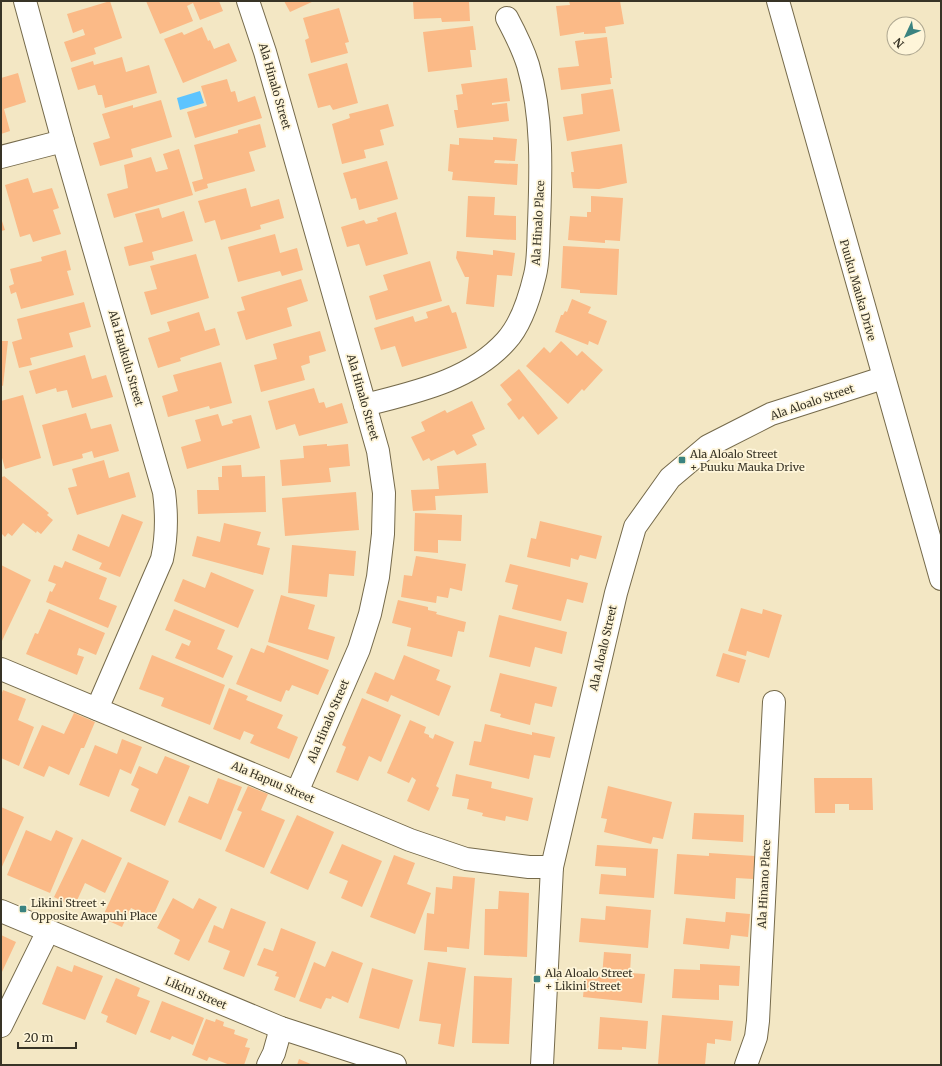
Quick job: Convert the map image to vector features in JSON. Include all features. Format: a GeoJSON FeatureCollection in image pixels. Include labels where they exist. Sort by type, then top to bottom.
{"type":"FeatureCollection","features":[{"type":"Feature","properties":{"kind":"street","name":"Ala Haukulu Street"},"geometry":{"type":"LineString","coordinates":[[25,1],[63,141],[162,484],[167,519],[166,540],[162,559],[98,709]]}},
{"type":"Feature","properties":{"kind":"street","name":"Ala Hinalo Street"},"geometry":{"type":"LineString","coordinates":[[248,1],[266,52],[378,452],[384,493],[383,534],[378,577],[370,614],[358,649],[297,792]]}},
{"type":"Feature","properties":{"kind":"street","name":"Puuku Mauka Drive"},"geometry":{"type":"LineString","coordinates":[[778,1],[883,378],[941,579]]}},
{"type":"Feature","properties":{"kind":"street","name":"Ala Hinalo Place"},"geometry":{"type":"LineString","coordinates":[[365,405],[440,383],[469,371],[494,353],[507,340],[525,306],[536,274],[538,258],[541,172],[539,123],[528,65],[507,18]]}},
{"type":"Feature","properties":{"kind":"street"},"geometry":{"type":"LineString","coordinates":[[1,157],[63,141]]}},
{"type":"Feature","properties":{"kind":"street","name":"Ala Aloalo Street"},"geometry":{"type":"LineString","coordinates":[[542,1065],[552,867],[616,593],[635,527],[670,478],[708,446],[772,414],[883,378]]}},
{"type":"Feature","properties":{"kind":"street","name":"Ala Hapuu Street"},"geometry":{"type":"LineString","coordinates":[[1,669],[410,840],[449,854],[466,858],[529,867],[552,867]]}},
{"type":"Feature","properties":{"kind":"street","name":"Ala Hinano Place"},"geometry":{"type":"LineString","coordinates":[[746,1065],[756,1037],[758,1021],[774,702]]}},
{"type":"Feature","properties":{"kind":"street","name":"Likini Street"},"geometry":{"type":"LineString","coordinates":[[1,911],[281,1028],[395,1065]]}},
{"type":"Feature","properties":{"kind":"street"},"geometry":{"type":"LineString","coordinates":[[1,1026],[48,931]]}},
{"type":"Feature","properties":{"kind":"street"},"geometry":{"type":"LineString","coordinates":[[268,1065],[274,1053],[281,1028]]}},
{"type":"Feature","properties":{"kind":"water"},"geometry":{"type":"Polygon","coordinates":[[[200,91],[204,103],[180,110],[177,98],[200,91]]]}},
{"type":"Feature","properties":{"kind":"building"},"geometry":{"type":"Polygon","coordinates":[[[110,1],[122,38],[94,48],[96,54],[71,62],[64,42],[85,35],[83,29],[73,33],[67,14],[110,1]]]}},
{"type":"Feature","properties":{"kind":"building"},"geometry":{"type":"Polygon","coordinates":[[[146,1],[219,1],[223,11],[200,20],[193,3],[187,6],[193,21],[160,34],[146,1]]]}},
{"type":"Feature","properties":{"kind":"building"},"geometry":{"type":"Polygon","coordinates":[[[284,1],[314,1],[290,12],[284,1]]]}},
{"type":"Feature","properties":{"kind":"building"},"geometry":{"type":"Polygon","coordinates":[[[413,1],[469,1],[470,21],[442,22],[441,18],[414,19],[413,1]]]}},
{"type":"Feature","properties":{"kind":"building"},"geometry":{"type":"Polygon","coordinates":[[[569,1],[620,1],[624,24],[605,27],[606,33],[584,34],[584,32],[560,36],[556,6],[570,5],[569,1]]]}},
{"type":"Feature","properties":{"kind":"building"},"geometry":{"type":"Polygon","coordinates":[[[339,8],[349,42],[345,43],[348,53],[311,63],[305,40],[309,38],[303,18],[339,8]]]}},
{"type":"Feature","properties":{"kind":"building"},"geometry":{"type":"Polygon","coordinates":[[[473,26],[476,50],[470,50],[472,67],[428,72],[423,32],[473,26]]]}},
{"type":"Feature","properties":{"kind":"building"},"geometry":{"type":"Polygon","coordinates":[[[202,27],[208,41],[210,40],[214,49],[229,43],[237,61],[183,83],[164,39],[182,32],[184,35],[202,27]]]}},
{"type":"Feature","properties":{"kind":"building"},"geometry":{"type":"Polygon","coordinates":[[[607,37],[612,78],[610,78],[611,84],[561,90],[558,68],[579,66],[575,41],[607,37]]]}},
{"type":"Feature","properties":{"kind":"building"},"geometry":{"type":"Polygon","coordinates":[[[122,57],[126,72],[149,65],[157,93],[105,108],[102,95],[98,95],[95,85],[78,90],[71,68],[93,61],[94,65],[122,57]]]}},
{"type":"Feature","properties":{"kind":"building"},"geometry":{"type":"Polygon","coordinates":[[[347,63],[358,103],[333,110],[330,105],[318,108],[308,74],[347,63]]]}},
{"type":"Feature","properties":{"kind":"building"},"geometry":{"type":"Polygon","coordinates":[[[18,73],[26,102],[4,109],[10,131],[1,134],[1,78],[18,73]]]}},
{"type":"Feature","properties":{"kind":"building"},"geometry":{"type":"Polygon","coordinates":[[[507,78],[510,101],[492,103],[492,105],[507,103],[509,121],[457,128],[454,110],[458,110],[456,95],[463,94],[461,84],[507,78]]]}},
{"type":"Feature","properties":{"kind":"building"},"geometry":{"type":"Polygon","coordinates":[[[227,79],[231,92],[235,91],[238,102],[255,96],[262,118],[195,138],[187,112],[207,106],[201,86],[227,79]]]}},
{"type":"Feature","properties":{"kind":"building"},"geometry":{"type":"Polygon","coordinates":[[[613,89],[620,131],[567,141],[563,117],[583,114],[581,94],[613,89]]]}},
{"type":"Feature","properties":{"kind":"building"},"geometry":{"type":"Polygon","coordinates":[[[161,100],[172,137],[131,149],[133,157],[100,166],[93,143],[110,138],[102,114],[133,105],[133,108],[161,100]]]}},
{"type":"Feature","properties":{"kind":"building"},"geometry":{"type":"Polygon","coordinates":[[[388,104],[394,126],[380,130],[384,145],[364,150],[366,158],[342,164],[332,124],[350,118],[349,114],[388,104]]]}},
{"type":"Feature","properties":{"kind":"building"},"geometry":{"type":"Polygon","coordinates":[[[260,124],[266,147],[249,152],[255,171],[207,184],[208,188],[195,192],[192,182],[203,179],[194,145],[238,133],[238,130],[260,124]]]}},
{"type":"Feature","properties":{"kind":"building"},"geometry":{"type":"Polygon","coordinates":[[[493,137],[517,139],[515,161],[495,160],[494,163],[518,164],[517,185],[452,180],[453,172],[448,171],[450,144],[459,145],[459,138],[493,140],[493,137]]]}},
{"type":"Feature","properties":{"kind":"building"},"geometry":{"type":"Polygon","coordinates":[[[622,144],[627,183],[599,189],[573,188],[571,172],[574,172],[571,152],[622,144]]]}},
{"type":"Feature","properties":{"kind":"building"},"geometry":{"type":"Polygon","coordinates":[[[179,149],[193,195],[114,218],[107,194],[128,188],[124,165],[151,157],[156,172],[168,169],[163,154],[179,149]]]}},
{"type":"Feature","properties":{"kind":"building"},"geometry":{"type":"Polygon","coordinates":[[[387,161],[398,199],[359,210],[356,198],[351,199],[343,173],[387,161]]]}},
{"type":"Feature","properties":{"kind":"building"},"geometry":{"type":"Polygon","coordinates":[[[28,178],[33,193],[52,188],[59,208],[53,210],[61,234],[33,242],[30,234],[20,237],[5,185],[28,178]]]}},
{"type":"Feature","properties":{"kind":"building"},"geometry":{"type":"Polygon","coordinates":[[[246,188],[251,207],[279,199],[284,218],[260,225],[261,229],[221,240],[215,220],[205,223],[198,201],[246,188]]]}},
{"type":"Feature","properties":{"kind":"building"},"geometry":{"type":"Polygon","coordinates":[[[468,196],[495,197],[494,215],[516,216],[516,240],[466,237],[468,196]]]}},
{"type":"Feature","properties":{"kind":"building"},"geometry":{"type":"Polygon","coordinates":[[[591,196],[623,198],[620,241],[605,240],[605,243],[568,240],[570,216],[587,217],[587,212],[591,212],[591,196]]]}},
{"type":"Feature","properties":{"kind":"building"},"geometry":{"type":"Polygon","coordinates":[[[159,208],[162,218],[184,211],[193,241],[152,252],[154,260],[129,266],[124,247],[143,242],[135,214],[159,208]]]}},
{"type":"Feature","properties":{"kind":"building"},"geometry":{"type":"Polygon","coordinates":[[[396,212],[408,254],[366,266],[359,244],[347,247],[341,227],[364,220],[366,224],[378,221],[377,218],[396,212]]]}},
{"type":"Feature","properties":{"kind":"building"},"geometry":{"type":"Polygon","coordinates":[[[1,218],[5,230],[1,231],[1,218]]]}},
{"type":"Feature","properties":{"kind":"building"},"geometry":{"type":"Polygon","coordinates":[[[275,234],[280,253],[297,248],[303,270],[282,276],[280,271],[238,282],[228,247],[275,234]]]}},
{"type":"Feature","properties":{"kind":"building"},"geometry":{"type":"Polygon","coordinates":[[[563,246],[619,249],[617,295],[580,293],[580,290],[561,288],[563,246]]]}},
{"type":"Feature","properties":{"kind":"building"},"geometry":{"type":"Polygon","coordinates":[[[66,250],[71,270],[67,271],[74,295],[21,309],[16,292],[11,294],[9,286],[14,284],[10,269],[42,261],[41,257],[66,250]]]}},
{"type":"Feature","properties":{"kind":"building"},"geometry":{"type":"Polygon","coordinates":[[[493,250],[515,253],[512,276],[497,275],[494,307],[466,304],[469,277],[465,277],[456,258],[457,251],[493,255],[493,250]]]}},
{"type":"Feature","properties":{"kind":"building"},"geometry":{"type":"Polygon","coordinates":[[[196,254],[209,298],[151,315],[144,292],[157,289],[150,266],[196,254]]]}},
{"type":"Feature","properties":{"kind":"building"},"geometry":{"type":"Polygon","coordinates":[[[430,261],[442,301],[376,320],[369,296],[388,290],[383,275],[430,261]]]}},
{"type":"Feature","properties":{"kind":"building"},"geometry":{"type":"Polygon","coordinates":[[[301,279],[308,301],[287,308],[292,326],[246,340],[237,312],[245,310],[241,297],[301,279]]]}},
{"type":"Feature","properties":{"kind":"building"},"geometry":{"type":"Polygon","coordinates":[[[572,299],[591,307],[588,313],[607,321],[598,345],[589,341],[588,345],[555,332],[561,315],[563,315],[565,311],[567,312],[572,299]]]}},
{"type":"Feature","properties":{"kind":"building"},"geometry":{"type":"Polygon","coordinates":[[[84,302],[91,327],[69,333],[73,347],[30,358],[32,365],[19,368],[12,342],[22,339],[17,319],[84,302]]]}},
{"type":"Feature","properties":{"kind":"building"},"geometry":{"type":"Polygon","coordinates":[[[449,305],[452,313],[456,312],[467,348],[402,367],[395,346],[381,350],[374,328],[413,316],[415,322],[428,318],[426,312],[449,305]]]}},
{"type":"Feature","properties":{"kind":"building"},"geometry":{"type":"Polygon","coordinates":[[[199,312],[205,331],[215,328],[220,345],[180,358],[181,361],[158,368],[148,338],[170,331],[167,322],[199,312]]]}},
{"type":"Feature","properties":{"kind":"building"},"geometry":{"type":"Polygon","coordinates":[[[320,331],[326,351],[309,356],[310,363],[301,366],[305,380],[261,392],[254,365],[277,359],[273,344],[320,331]]]}},
{"type":"Feature","properties":{"kind":"building"},"geometry":{"type":"Polygon","coordinates":[[[1,341],[8,341],[3,386],[1,385],[1,341]]]}},
{"type":"Feature","properties":{"kind":"building"},"geometry":{"type":"Polygon","coordinates":[[[561,341],[577,356],[582,351],[603,370],[584,391],[582,389],[568,404],[526,366],[544,347],[550,353],[561,341]]]}},
{"type":"Feature","properties":{"kind":"building"},"geometry":{"type":"Polygon","coordinates":[[[85,355],[92,379],[106,375],[113,397],[72,408],[67,390],[57,392],[56,388],[36,394],[29,371],[85,355]]]}},
{"type":"Feature","properties":{"kind":"building"},"geometry":{"type":"Polygon","coordinates":[[[221,362],[232,403],[210,409],[209,406],[168,417],[162,396],[178,391],[173,375],[221,362]]]}},
{"type":"Feature","properties":{"kind":"building"},"geometry":{"type":"Polygon","coordinates":[[[519,369],[558,418],[538,435],[523,416],[519,420],[507,404],[512,400],[500,385],[519,369]]]}},
{"type":"Feature","properties":{"kind":"building"},"geometry":{"type":"Polygon","coordinates":[[[314,388],[319,403],[324,402],[326,408],[342,403],[348,423],[299,436],[295,424],[276,430],[268,401],[314,388]]]}},
{"type":"Feature","properties":{"kind":"building"},"geometry":{"type":"Polygon","coordinates":[[[23,395],[41,458],[5,469],[1,454],[1,401],[23,395]]]}},
{"type":"Feature","properties":{"kind":"building"},"geometry":{"type":"Polygon","coordinates":[[[472,401],[485,429],[472,435],[477,445],[457,455],[454,450],[431,461],[429,458],[423,461],[411,437],[425,431],[421,422],[445,410],[447,413],[472,401]]]}},
{"type":"Feature","properties":{"kind":"building"},"geometry":{"type":"Polygon","coordinates":[[[86,413],[91,429],[111,424],[119,451],[94,458],[92,451],[82,454],[83,458],[53,466],[42,425],[86,413]]]}},
{"type":"Feature","properties":{"kind":"building"},"geometry":{"type":"Polygon","coordinates":[[[218,414],[222,426],[233,423],[232,420],[251,415],[260,448],[187,469],[181,447],[201,441],[195,420],[218,414]]]}},
{"type":"Feature","properties":{"kind":"building"},"geometry":{"type":"Polygon","coordinates":[[[327,444],[327,446],[348,444],[350,466],[329,468],[331,482],[282,486],[280,460],[304,458],[303,446],[327,444]]]}},
{"type":"Feature","properties":{"kind":"building"},"geometry":{"type":"Polygon","coordinates":[[[104,460],[109,478],[129,472],[136,497],[77,515],[68,488],[77,486],[72,469],[104,460]]]}},
{"type":"Feature","properties":{"kind":"building"},"geometry":{"type":"Polygon","coordinates":[[[486,463],[488,493],[435,496],[436,510],[413,511],[411,490],[439,489],[437,466],[486,463]]]}},
{"type":"Feature","properties":{"kind":"building"},"geometry":{"type":"Polygon","coordinates":[[[241,465],[242,477],[265,476],[266,512],[198,514],[197,490],[219,490],[218,477],[222,477],[222,466],[241,465]]]}},
{"type":"Feature","properties":{"kind":"building"},"geometry":{"type":"Polygon","coordinates":[[[1,476],[4,476],[49,513],[47,515],[53,520],[41,534],[37,531],[36,533],[23,523],[12,536],[8,533],[5,537],[1,533],[1,476]]]}},
{"type":"Feature","properties":{"kind":"building"},"geometry":{"type":"Polygon","coordinates":[[[356,492],[359,530],[285,536],[282,498],[356,492]]]}},
{"type":"Feature","properties":{"kind":"building"},"geometry":{"type":"Polygon","coordinates":[[[415,513],[462,515],[461,541],[438,540],[438,553],[414,551],[415,513]]]}},
{"type":"Feature","properties":{"kind":"building"},"geometry":{"type":"Polygon","coordinates":[[[122,514],[143,522],[120,577],[99,569],[102,563],[72,550],[78,534],[109,547],[122,514]]]}},
{"type":"Feature","properties":{"kind":"building"},"geometry":{"type":"Polygon","coordinates":[[[540,521],[602,536],[596,559],[580,555],[578,560],[571,558],[570,567],[527,557],[531,538],[536,539],[540,521]]]}},
{"type":"Feature","properties":{"kind":"building"},"geometry":{"type":"Polygon","coordinates":[[[224,523],[261,532],[257,545],[270,548],[263,575],[192,556],[197,536],[220,542],[224,523]]]}},
{"type":"Feature","properties":{"kind":"building"},"geometry":{"type":"Polygon","coordinates":[[[292,545],[356,551],[354,576],[329,574],[327,597],[288,593],[292,545]]]}},
{"type":"Feature","properties":{"kind":"building"},"geometry":{"type":"Polygon","coordinates":[[[416,556],[466,564],[462,591],[450,588],[448,598],[437,596],[436,603],[401,597],[404,575],[412,576],[416,556]]]}},
{"type":"Feature","properties":{"kind":"building"},"geometry":{"type":"Polygon","coordinates":[[[65,561],[107,578],[99,599],[117,606],[108,628],[46,602],[50,591],[52,592],[56,584],[48,581],[54,565],[62,568],[65,561]]]}},
{"type":"Feature","properties":{"kind":"building"},"geometry":{"type":"Polygon","coordinates":[[[510,564],[588,583],[583,603],[567,599],[561,621],[512,609],[518,585],[505,582],[510,564]]]}},
{"type":"Feature","properties":{"kind":"building"},"geometry":{"type":"Polygon","coordinates":[[[1,565],[31,580],[1,643],[1,565]]]}},
{"type":"Feature","properties":{"kind":"building"},"geometry":{"type":"Polygon","coordinates":[[[211,572],[254,590],[238,628],[174,601],[183,579],[205,588],[211,572]]]}},
{"type":"Feature","properties":{"kind":"building"},"geometry":{"type":"Polygon","coordinates":[[[281,595],[315,605],[308,629],[335,637],[328,660],[268,642],[281,595]]]}},
{"type":"Feature","properties":{"kind":"building"},"geometry":{"type":"Polygon","coordinates":[[[398,600],[428,607],[428,610],[437,612],[436,614],[466,622],[464,632],[458,631],[452,657],[407,646],[411,628],[392,623],[398,600]]]}},
{"type":"Feature","properties":{"kind":"building"},"geometry":{"type":"Polygon","coordinates":[[[741,608],[762,614],[763,609],[782,615],[769,658],[747,651],[746,656],[728,651],[741,608]]]}},
{"type":"Feature","properties":{"kind":"building"},"geometry":{"type":"Polygon","coordinates":[[[49,609],[105,633],[96,655],[79,648],[77,655],[84,657],[77,675],[26,654],[35,633],[38,634],[49,609]]]}},
{"type":"Feature","properties":{"kind":"building"},"geometry":{"type":"Polygon","coordinates":[[[174,609],[225,630],[217,649],[233,656],[223,678],[175,658],[182,643],[189,646],[191,641],[165,630],[174,609]]]}},
{"type":"Feature","properties":{"kind":"building"},"geometry":{"type":"Polygon","coordinates":[[[499,615],[567,632],[562,654],[535,647],[530,667],[489,657],[499,615]]]}},
{"type":"Feature","properties":{"kind":"building"},"geometry":{"type":"Polygon","coordinates":[[[267,645],[329,670],[318,695],[292,685],[289,691],[286,690],[281,702],[236,684],[251,648],[264,653],[267,645]]]}},
{"type":"Feature","properties":{"kind":"building"},"geometry":{"type":"Polygon","coordinates":[[[723,653],[746,660],[739,683],[716,676],[723,653]]]}},
{"type":"Feature","properties":{"kind":"building"},"geometry":{"type":"Polygon","coordinates":[[[152,655],[225,685],[210,725],[161,706],[164,698],[139,689],[152,655]]]}},
{"type":"Feature","properties":{"kind":"building"},"geometry":{"type":"Polygon","coordinates":[[[404,655],[440,670],[436,680],[451,686],[439,716],[391,695],[388,702],[366,693],[375,672],[394,680],[404,655]]]}},
{"type":"Feature","properties":{"kind":"building"},"geometry":{"type":"Polygon","coordinates":[[[500,673],[557,687],[552,707],[535,703],[530,725],[500,717],[501,714],[490,711],[500,673]]]}},
{"type":"Feature","properties":{"kind":"building"},"geometry":{"type":"Polygon","coordinates":[[[229,688],[248,696],[246,700],[283,715],[277,728],[298,737],[289,759],[250,743],[254,735],[244,731],[240,740],[213,729],[229,688]]]}},
{"type":"Feature","properties":{"kind":"building"},"geometry":{"type":"Polygon","coordinates":[[[3,690],[26,699],[18,720],[34,727],[19,766],[1,758],[1,695],[3,690]]]}},
{"type":"Feature","properties":{"kind":"building"},"geometry":{"type":"Polygon","coordinates":[[[362,698],[401,715],[381,762],[369,756],[358,781],[336,772],[346,747],[342,745],[362,698]]]}},
{"type":"Feature","properties":{"kind":"building"},"geometry":{"type":"Polygon","coordinates":[[[74,713],[95,722],[84,748],[81,748],[69,775],[49,766],[44,777],[23,768],[42,725],[64,734],[74,713]]]}},
{"type":"Feature","properties":{"kind":"building"},"geometry":{"type":"Polygon","coordinates":[[[410,720],[426,727],[424,733],[433,739],[435,734],[454,742],[436,786],[439,788],[429,811],[407,801],[416,780],[412,777],[409,783],[387,773],[410,720]]]}},
{"type":"Feature","properties":{"kind":"building"},"geometry":{"type":"Polygon","coordinates":[[[485,724],[532,735],[532,732],[555,737],[550,758],[534,755],[529,779],[469,765],[474,741],[481,742],[485,724]]]}},
{"type":"Feature","properties":{"kind":"building"},"geometry":{"type":"Polygon","coordinates":[[[122,739],[142,747],[131,774],[120,769],[109,797],[79,785],[95,745],[117,754],[122,739]]]}},
{"type":"Feature","properties":{"kind":"building"},"geometry":{"type":"Polygon","coordinates":[[[165,756],[190,766],[165,826],[130,811],[139,789],[131,785],[139,766],[157,774],[165,756]]]}},
{"type":"Feature","properties":{"kind":"building"},"geometry":{"type":"Polygon","coordinates":[[[456,774],[492,782],[491,788],[533,798],[528,821],[506,816],[505,821],[482,816],[483,813],[467,809],[469,799],[452,796],[456,774]]]}},
{"type":"Feature","properties":{"kind":"building"},"geometry":{"type":"Polygon","coordinates":[[[218,778],[242,787],[221,840],[178,822],[189,796],[208,804],[218,778]]]}},
{"type":"Feature","properties":{"kind":"building"},"geometry":{"type":"Polygon","coordinates":[[[814,778],[872,778],[873,810],[849,810],[849,804],[835,804],[835,813],[815,813],[814,778]]]}},
{"type":"Feature","properties":{"kind":"building"},"geometry":{"type":"Polygon","coordinates":[[[248,786],[268,794],[261,810],[285,820],[264,868],[225,851],[242,812],[237,810],[248,786]]]}},
{"type":"Feature","properties":{"kind":"building"},"geometry":{"type":"Polygon","coordinates":[[[608,786],[672,802],[663,839],[653,837],[651,844],[604,832],[607,819],[601,818],[608,786]]]}},
{"type":"Feature","properties":{"kind":"building"},"geometry":{"type":"Polygon","coordinates":[[[1,807],[24,817],[1,869],[1,807]]]}},
{"type":"Feature","properties":{"kind":"building"},"geometry":{"type":"Polygon","coordinates":[[[694,813],[744,815],[743,842],[692,839],[694,813]]]}},
{"type":"Feature","properties":{"kind":"building"},"geometry":{"type":"Polygon","coordinates":[[[297,815],[334,832],[308,890],[270,873],[297,815]]]}},
{"type":"Feature","properties":{"kind":"building"},"geometry":{"type":"Polygon","coordinates":[[[26,830],[51,841],[56,830],[73,838],[50,893],[7,875],[26,830]]]}},
{"type":"Feature","properties":{"kind":"building"},"geometry":{"type":"Polygon","coordinates":[[[82,839],[122,858],[105,893],[85,883],[74,907],[54,897],[82,839]]]}},
{"type":"Feature","properties":{"kind":"building"},"geometry":{"type":"Polygon","coordinates":[[[342,844],[382,861],[362,907],[341,898],[348,881],[329,873],[342,844]]]}},
{"type":"Feature","properties":{"kind":"building"},"geometry":{"type":"Polygon","coordinates":[[[597,845],[658,849],[654,898],[599,894],[601,874],[626,876],[626,868],[595,866],[597,845]]]}},
{"type":"Feature","properties":{"kind":"building"},"geometry":{"type":"Polygon","coordinates":[[[709,853],[755,856],[753,879],[736,878],[735,899],[674,894],[677,854],[709,856],[709,853]]]}},
{"type":"Feature","properties":{"kind":"building"},"geometry":{"type":"Polygon","coordinates":[[[394,855],[415,863],[407,884],[431,893],[415,934],[370,917],[394,855]]]}},
{"type":"Feature","properties":{"kind":"building"},"geometry":{"type":"Polygon","coordinates":[[[128,862],[169,881],[152,918],[131,908],[122,927],[102,918],[128,862]]]}},
{"type":"Feature","properties":{"kind":"building"},"geometry":{"type":"Polygon","coordinates":[[[453,876],[475,878],[469,949],[447,947],[447,952],[424,950],[427,913],[434,914],[436,887],[452,889],[453,876]]]}},
{"type":"Feature","properties":{"kind":"building"},"geometry":{"type":"Polygon","coordinates":[[[499,891],[529,893],[527,957],[484,955],[485,909],[498,909],[499,891]]]}},
{"type":"Feature","properties":{"kind":"building"},"geometry":{"type":"Polygon","coordinates":[[[173,898],[193,909],[199,898],[217,907],[189,961],[174,954],[180,940],[157,928],[173,898]]]}},
{"type":"Feature","properties":{"kind":"building"},"geometry":{"type":"Polygon","coordinates":[[[606,906],[651,910],[648,948],[579,942],[581,918],[605,920],[606,906]]]}},
{"type":"Feature","properties":{"kind":"building"},"geometry":{"type":"Polygon","coordinates":[[[231,908],[266,922],[244,977],[223,969],[230,951],[208,942],[214,925],[223,929],[231,908]]]}},
{"type":"Feature","properties":{"kind":"building"},"geometry":{"type":"Polygon","coordinates":[[[726,912],[750,914],[748,937],[731,935],[729,949],[683,944],[686,918],[725,922],[726,912]]]}},
{"type":"Feature","properties":{"kind":"building"},"geometry":{"type":"Polygon","coordinates":[[[281,928],[316,942],[295,998],[274,990],[279,977],[275,976],[277,972],[257,965],[264,948],[273,951],[281,928]]]}},
{"type":"Feature","properties":{"kind":"building"},"geometry":{"type":"Polygon","coordinates":[[[1,935],[16,942],[1,974],[1,935]]]}},
{"type":"Feature","properties":{"kind":"building"},"geometry":{"type":"Polygon","coordinates":[[[332,951],[363,963],[348,1003],[332,996],[331,999],[326,998],[321,1009],[299,1001],[314,962],[325,967],[332,951]]]}},
{"type":"Feature","properties":{"kind":"building"},"geometry":{"type":"Polygon","coordinates":[[[604,952],[631,954],[630,973],[645,974],[642,1003],[583,997],[585,975],[602,977],[604,952]]]}},
{"type":"Feature","properties":{"kind":"building"},"geometry":{"type":"Polygon","coordinates":[[[428,962],[466,968],[454,1047],[438,1044],[441,1024],[419,1021],[428,962]]]}},
{"type":"Feature","properties":{"kind":"building"},"geometry":{"type":"Polygon","coordinates":[[[700,964],[740,966],[739,986],[719,985],[719,1000],[672,998],[674,969],[700,970],[700,964]]]}},
{"type":"Feature","properties":{"kind":"building"},"geometry":{"type":"Polygon","coordinates":[[[74,965],[103,976],[85,1020],[42,1004],[57,966],[72,972],[74,965]]]}},
{"type":"Feature","properties":{"kind":"building"},"geometry":{"type":"Polygon","coordinates":[[[372,968],[413,980],[399,1029],[359,1018],[372,968]]]}},
{"type":"Feature","properties":{"kind":"building"},"geometry":{"type":"Polygon","coordinates":[[[474,976],[512,978],[509,1044],[472,1043],[474,976]]]}},
{"type":"Feature","properties":{"kind":"building"},"geometry":{"type":"Polygon","coordinates":[[[116,978],[140,988],[137,996],[150,1001],[136,1035],[106,1022],[108,1016],[101,1013],[116,978]]]}},
{"type":"Feature","properties":{"kind":"building"},"geometry":{"type":"Polygon","coordinates":[[[162,1001],[204,1018],[193,1045],[172,1036],[170,1040],[150,1032],[162,1001]]]}},
{"type":"Feature","properties":{"kind":"building"},"geometry":{"type":"Polygon","coordinates":[[[662,1015],[733,1021],[731,1041],[715,1039],[715,1044],[707,1043],[705,1065],[658,1064],[662,1015]]]}},
{"type":"Feature","properties":{"kind":"building"},"geometry":{"type":"Polygon","coordinates":[[[600,1017],[648,1021],[646,1049],[622,1047],[622,1050],[598,1049],[600,1017]]]}},
{"type":"Feature","properties":{"kind":"building"},"geometry":{"type":"Polygon","coordinates":[[[206,1019],[215,1022],[216,1019],[224,1022],[223,1026],[235,1030],[234,1034],[248,1039],[245,1047],[250,1048],[244,1065],[230,1065],[209,1057],[207,1061],[192,1055],[206,1019]]]}},
{"type":"Feature","properties":{"kind":"building"},"geometry":{"type":"Polygon","coordinates":[[[299,1059],[313,1065],[297,1065],[299,1059]]]}},
{"type":"Feature","properties":{"kind":"place","name":"Ala Aloalo Street + Puuku Mauka Drive"},"geometry":{"type":"Point","coordinates":[682,460]}},
{"type":"Feature","properties":{"kind":"place","name":"Likini Street + Opposite Awapuhi Place"},"geometry":{"type":"Point","coordinates":[23,909]}},
{"type":"Feature","properties":{"kind":"place","name":"Ala Aloalo Street + Likini Street"},"geometry":{"type":"Point","coordinates":[537,979]}}]}
